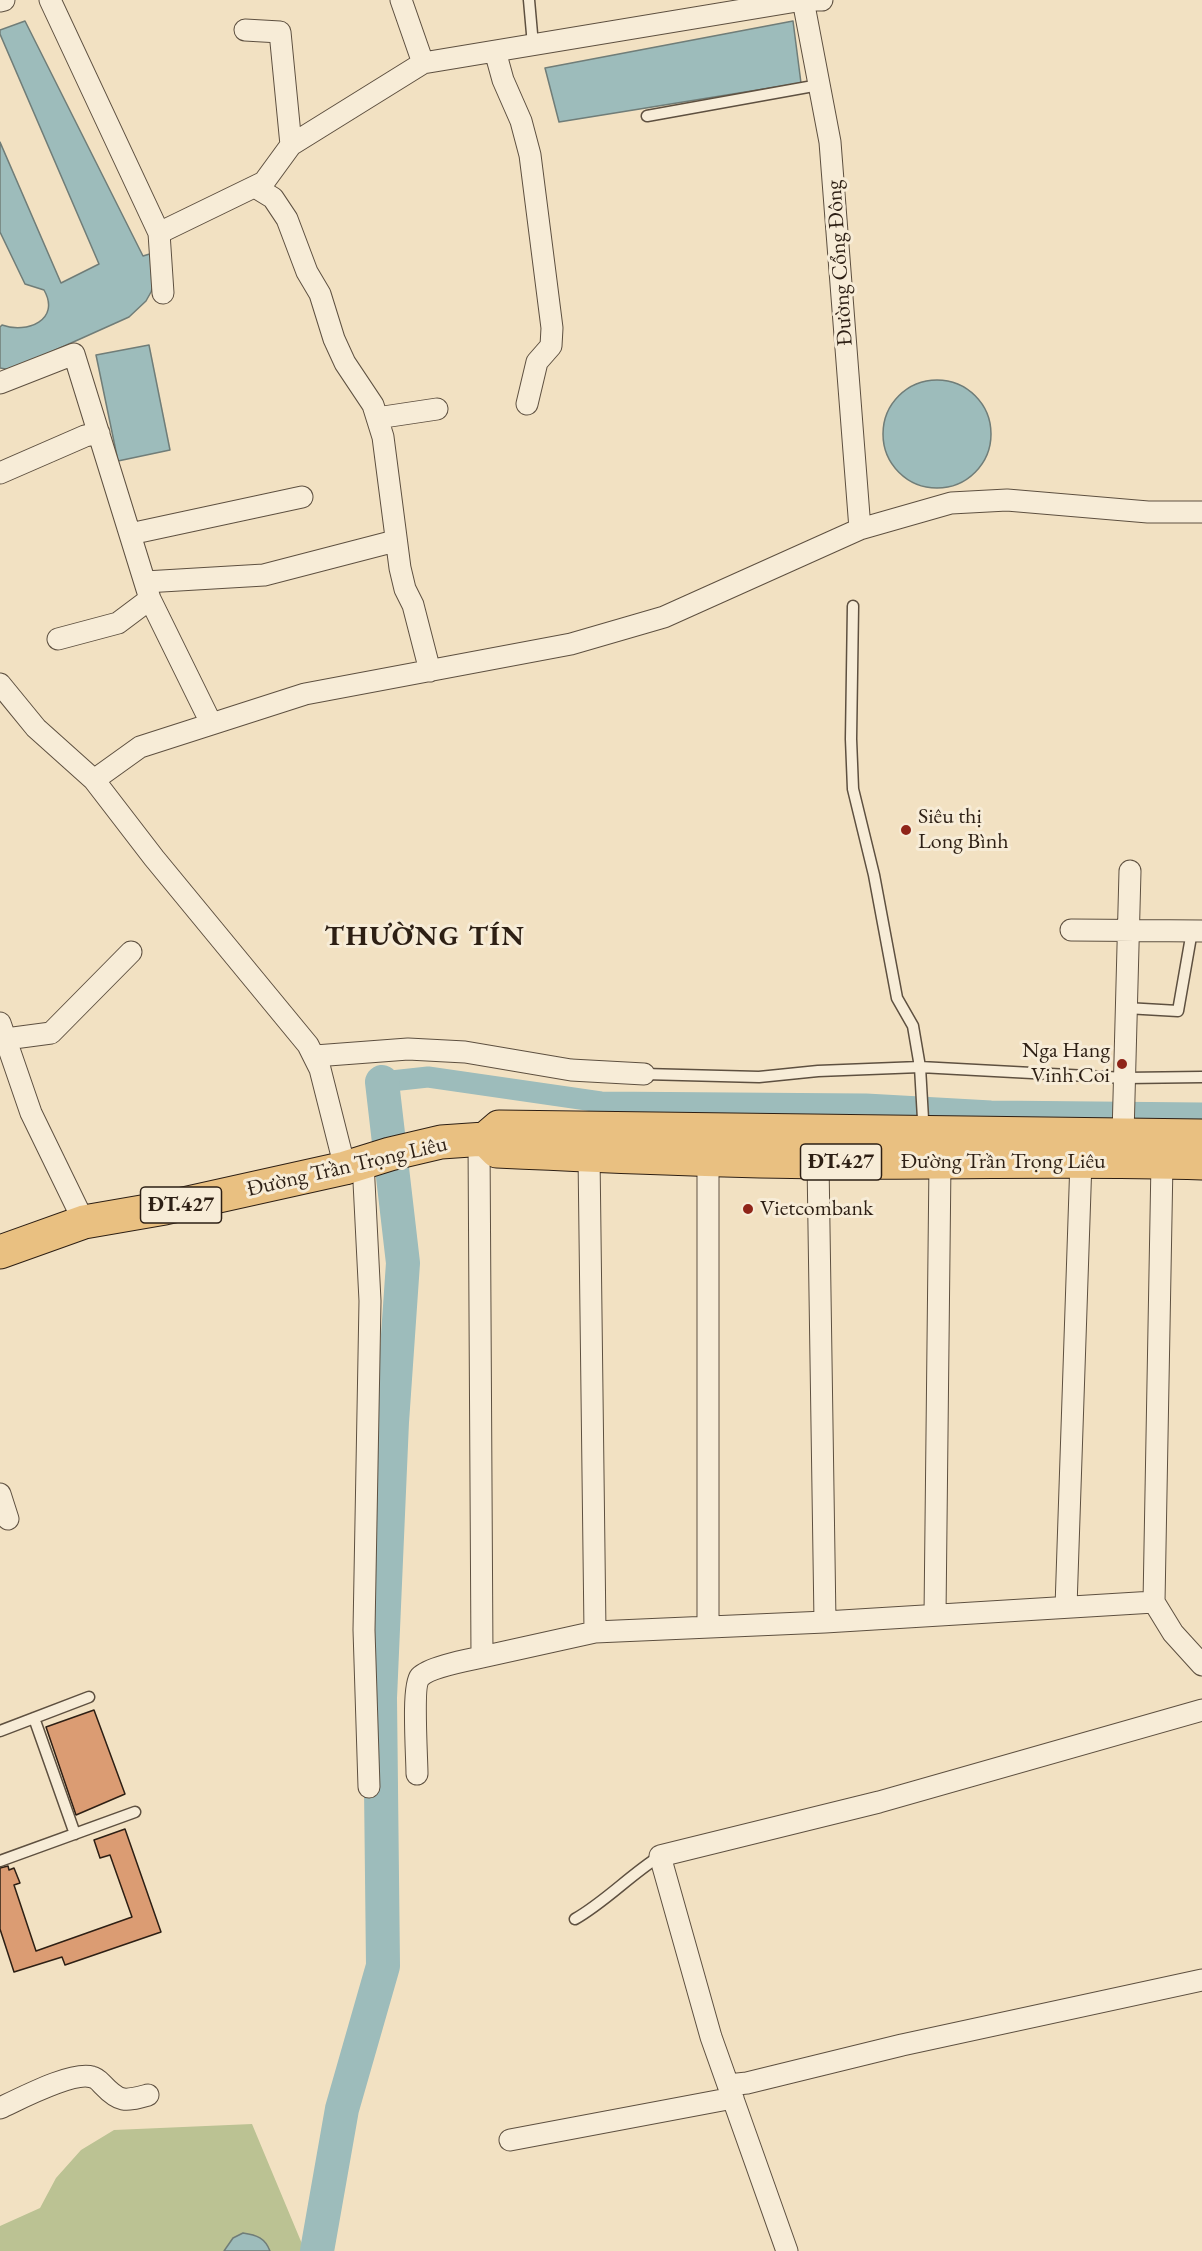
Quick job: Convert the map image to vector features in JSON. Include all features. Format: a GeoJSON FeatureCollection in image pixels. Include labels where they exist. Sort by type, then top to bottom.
{"type":"FeatureCollection","features":[{"type":"Feature","properties":{"kind":"main road","name":"Đường Trần Trọng Liêu"},"geometry":{"type":"LineString","coordinates":[[0,1252],[84,1222],[165,1208],[354,1165],[441,1142],[482,1139],[499,1128],[931,1138],[1123,1130],[1202,1136]]}},
{"type":"Feature","properties":{"kind":"main road","name":"Đường Trần Trọng Liêu"},"geometry":{"type":"LineString","coordinates":[[482,1139],[498,1151],[818,1162],[931,1138],[1081,1160],[1202,1163]]}},
{"type":"Feature","properties":{"kind":"street"},"geometry":{"type":"LineString","coordinates":[[50,0],[159,233],[163,293]]}},
{"type":"Feature","properties":{"kind":"street"},"geometry":{"type":"LineString","coordinates":[[400,0],[423,63]]}},
{"type":"Feature","properties":{"kind":"street"},"geometry":{"type":"LineString","coordinates":[[159,233],[264,182],[291,145],[423,63],[803,0],[822,0]]}},
{"type":"Feature","properties":{"kind":"street","name":"Đường Cổng Đông"},"geometry":{"type":"LineString","coordinates":[[803,0],[830,142],[860,529]]}},
{"type":"Feature","properties":{"kind":"street"},"geometry":{"type":"LineString","coordinates":[[245,30],[280,32],[291,145]]}},
{"type":"Feature","properties":{"kind":"street"},"geometry":{"type":"LineString","coordinates":[[495,51],[503,80],[521,121],[530,155],[552,328],[551,346],[537,362],[527,404]]}},
{"type":"Feature","properties":{"kind":"street"},"geometry":{"type":"LineString","coordinates":[[255,187],[273,198],[287,219],[307,272],[320,294],[323,308],[345,363],[366,391],[378,418],[383,437],[395,541],[405,589],[413,605],[430,671]]}},
{"type":"Feature","properties":{"kind":"street"},"geometry":{"type":"LineString","coordinates":[[0,382],[74,354],[147,590],[211,723]]}},
{"type":"Feature","properties":{"kind":"street"},"geometry":{"type":"LineString","coordinates":[[378,418],[437,409]]}},
{"type":"Feature","properties":{"kind":"street"},"geometry":{"type":"LineString","coordinates":[[0,473],[85,436],[99,433]]}},
{"type":"Feature","properties":{"kind":"street"},"geometry":{"type":"LineString","coordinates":[[130,534],[302,497]]}},
{"type":"Feature","properties":{"kind":"street"},"geometry":{"type":"LineString","coordinates":[[94,780],[140,747],[305,694],[571,644],[663,617],[860,529],[951,503],[1007,500],[1148,512],[1202,513]]}},
{"type":"Feature","properties":{"kind":"street"},"geometry":{"type":"LineString","coordinates":[[58,639],[118,623],[147,590],[264,575],[395,541]]}},
{"type":"Feature","properties":{"kind":"street"},"geometry":{"type":"LineString","coordinates":[[0,684],[36,728],[94,780],[154,858],[315,1056],[354,1165],[370,1301],[364,1630],[369,1787]]}},
{"type":"Feature","properties":{"kind":"street"},"geometry":{"type":"LineString","coordinates":[[1123,1130],[1130,872]]}},
{"type":"Feature","properties":{"kind":"street"},"geometry":{"type":"LineString","coordinates":[[1071,930],[1197,931]]}},
{"type":"Feature","properties":{"kind":"street"},"geometry":{"type":"LineString","coordinates":[[84,1222],[31,1113],[2,1035],[51,1033],[131,952]]}},
{"type":"Feature","properties":{"kind":"street"},"geometry":{"type":"LineString","coordinates":[[315,1056],[408,1049],[465,1052],[571,1070],[644,1074]]}},
{"type":"Feature","properties":{"kind":"street"},"geometry":{"type":"LineString","coordinates":[[931,1138],[935,1615]]}},
{"type":"Feature","properties":{"kind":"street"},"geometry":{"type":"LineString","coordinates":[[482,1139],[482,1657]]}},
{"type":"Feature","properties":{"kind":"street"},"geometry":{"type":"LineString","coordinates":[[589,1155],[595,1632]]}},
{"type":"Feature","properties":{"kind":"street"},"geometry":{"type":"LineString","coordinates":[[708,1159],[708,1627]]}},
{"type":"Feature","properties":{"kind":"street"},"geometry":{"type":"LineString","coordinates":[[1066,1608],[1081,1160]]}},
{"type":"Feature","properties":{"kind":"street"},"geometry":{"type":"LineString","coordinates":[[818,1162],[825,1622]]}},
{"type":"Feature","properties":{"kind":"street"},"geometry":{"type":"LineString","coordinates":[[1162,1162],[1154,1602],[1173,1633],[1202,1665]]}},
{"type":"Feature","properties":{"kind":"street"},"geometry":{"type":"LineString","coordinates":[[0,1494],[8,1519]]}},
{"type":"Feature","properties":{"kind":"street"},"geometry":{"type":"LineString","coordinates":[[417,1774],[417,1683],[421,1676],[429,1671],[482,1657],[595,1632],[825,1622],[1154,1602]]}},
{"type":"Feature","properties":{"kind":"street"},"geometry":{"type":"LineString","coordinates":[[787,2251],[711,2037],[660,1856],[879,1802],[1202,1710]]}},
{"type":"Feature","properties":{"kind":"street"},"geometry":{"type":"LineString","coordinates":[[510,2140],[730,2092],[802,2070],[902,2045],[1202,1980]]}},
{"type":"Feature","properties":{"kind":"street"},"geometry":{"type":"LineString","coordinates":[[0,2108],[41,2089],[81,2077],[97,2079],[116,2098],[122,2100],[148,2096]]}},
{"type":"Feature","properties":{"kind":"lane"},"geometry":{"type":"LineString","coordinates":[[529,0],[533,45]]}},
{"type":"Feature","properties":{"kind":"lane"},"geometry":{"type":"LineString","coordinates":[[647,116],[819,85]]}},
{"type":"Feature","properties":{"kind":"lane"},"geometry":{"type":"LineString","coordinates":[[853,606],[851,739],[853,789],[874,875],[897,998],[913,1026],[931,1138]]}},
{"type":"Feature","properties":{"kind":"lane"},"geometry":{"type":"LineString","coordinates":[[1126,1008],[1178,1011],[1197,931]]}},
{"type":"Feature","properties":{"kind":"lane"},"geometry":{"type":"LineString","coordinates":[[644,1074],[748,1078],[818,1071],[921,1070],[1125,1078],[1202,1077]]}},
{"type":"Feature","properties":{"kind":"lane"},"geometry":{"type":"LineString","coordinates":[[0,1731],[89,1697]]}},
{"type":"Feature","properties":{"kind":"lane"},"geometry":{"type":"LineString","coordinates":[[34,1718],[75,1834]]}},
{"type":"Feature","properties":{"kind":"lane"},"geometry":{"type":"LineString","coordinates":[[0,1861],[135,1812]]}},
{"type":"Feature","properties":{"kind":"lane"},"geometry":{"type":"LineString","coordinates":[[575,1919],[589,1911],[639,1869],[660,1856]]}},
{"type":"Feature","properties":{"kind":"green space"},"geometry":{"type":"Polygon","coordinates":[[[252,2124],[305,2251],[0,2251],[0,2226],[40,2208],[56,2178],[81,2150],[114,2130],[252,2124]]]}},
{"type":"Feature","properties":{"kind":"water"},"geometry":{"type":"Polygon","coordinates":[[[25,21],[143,256],[153,253],[155,281],[146,301],[129,317],[11,370],[0,368],[0,327],[2,325],[22,328],[39,322],[45,317],[48,300],[44,290],[25,284],[0,232],[0,142],[61,283],[99,264],[0,34],[0,30],[25,21]]]}},
{"type":"Feature","properties":{"kind":"water"},"geometry":{"type":"Polygon","coordinates":[[[793,21],[801,83],[559,122],[545,68],[793,21]]]}},
{"type":"Feature","properties":{"kind":"water"},"geometry":{"type":"Polygon","coordinates":[[[149,345],[170,450],[118,461],[96,355],[149,345]]]}},
{"type":"Feature","properties":{"kind":"water"},"geometry":{"type":"Polygon","coordinates":[[[937,380],[958,384],[975,396],[987,413],[991,434],[987,455],[975,472],[958,484],[937,488],[916,484],[899,472],[887,455],[883,434],[887,413],[899,396],[916,384],[937,380]]]}},
{"type":"Feature","properties":{"kind":"water"},"geometry":{"type":"Polygon","coordinates":[[[243,2233],[260,2238],[270,2251],[224,2251],[233,2238],[243,2233]]]}},
{"type":"Feature","properties":{"kind":"building"},"geometry":{"type":"Polygon","coordinates":[[[94,1710],[125,1794],[76,1815],[46,1727],[94,1710]]]}},
{"type":"Feature","properties":{"kind":"building"},"geometry":{"type":"Polygon","coordinates":[[[125,1829],[161,1932],[65,1965],[62,1957],[14,1972],[0,1929],[0,1868],[8,1866],[9,1870],[14,1868],[20,1883],[14,1885],[36,1951],[132,1917],[110,1855],[100,1858],[94,1840],[125,1829]]]}},
{"type":"Feature","properties":{"kind":"waterway"},"geometry":{"type":"LineString","coordinates":[[382,1082],[428,1077],[601,1102],[866,1104],[991,1111],[1202,1113]]}},
{"type":"Feature","properties":{"kind":"waterway"},"geometry":{"type":"LineString","coordinates":[[317,2251],[342,2109],[383,1966],[380,1698],[392,1422],[403,1263],[382,1082]]}},
{"type":"Feature","properties":{"kind":"place","name":"Siêu thị Long Bình"},"geometry":{"type":"Point","coordinates":[906,830]}},
{"type":"Feature","properties":{"kind":"place","name":"Nga Hang Vinh Coi"},"geometry":{"type":"Point","coordinates":[1122,1064]}},
{"type":"Feature","properties":{"kind":"place","name":"Vietcombank"},"geometry":{"type":"Point","coordinates":[748,1209]}},
{"type":"Feature","properties":{"kind":"district","name":"THƯỜNG TÍN"},"geometry":{"type":"Point","coordinates":[425,937]}}]}
